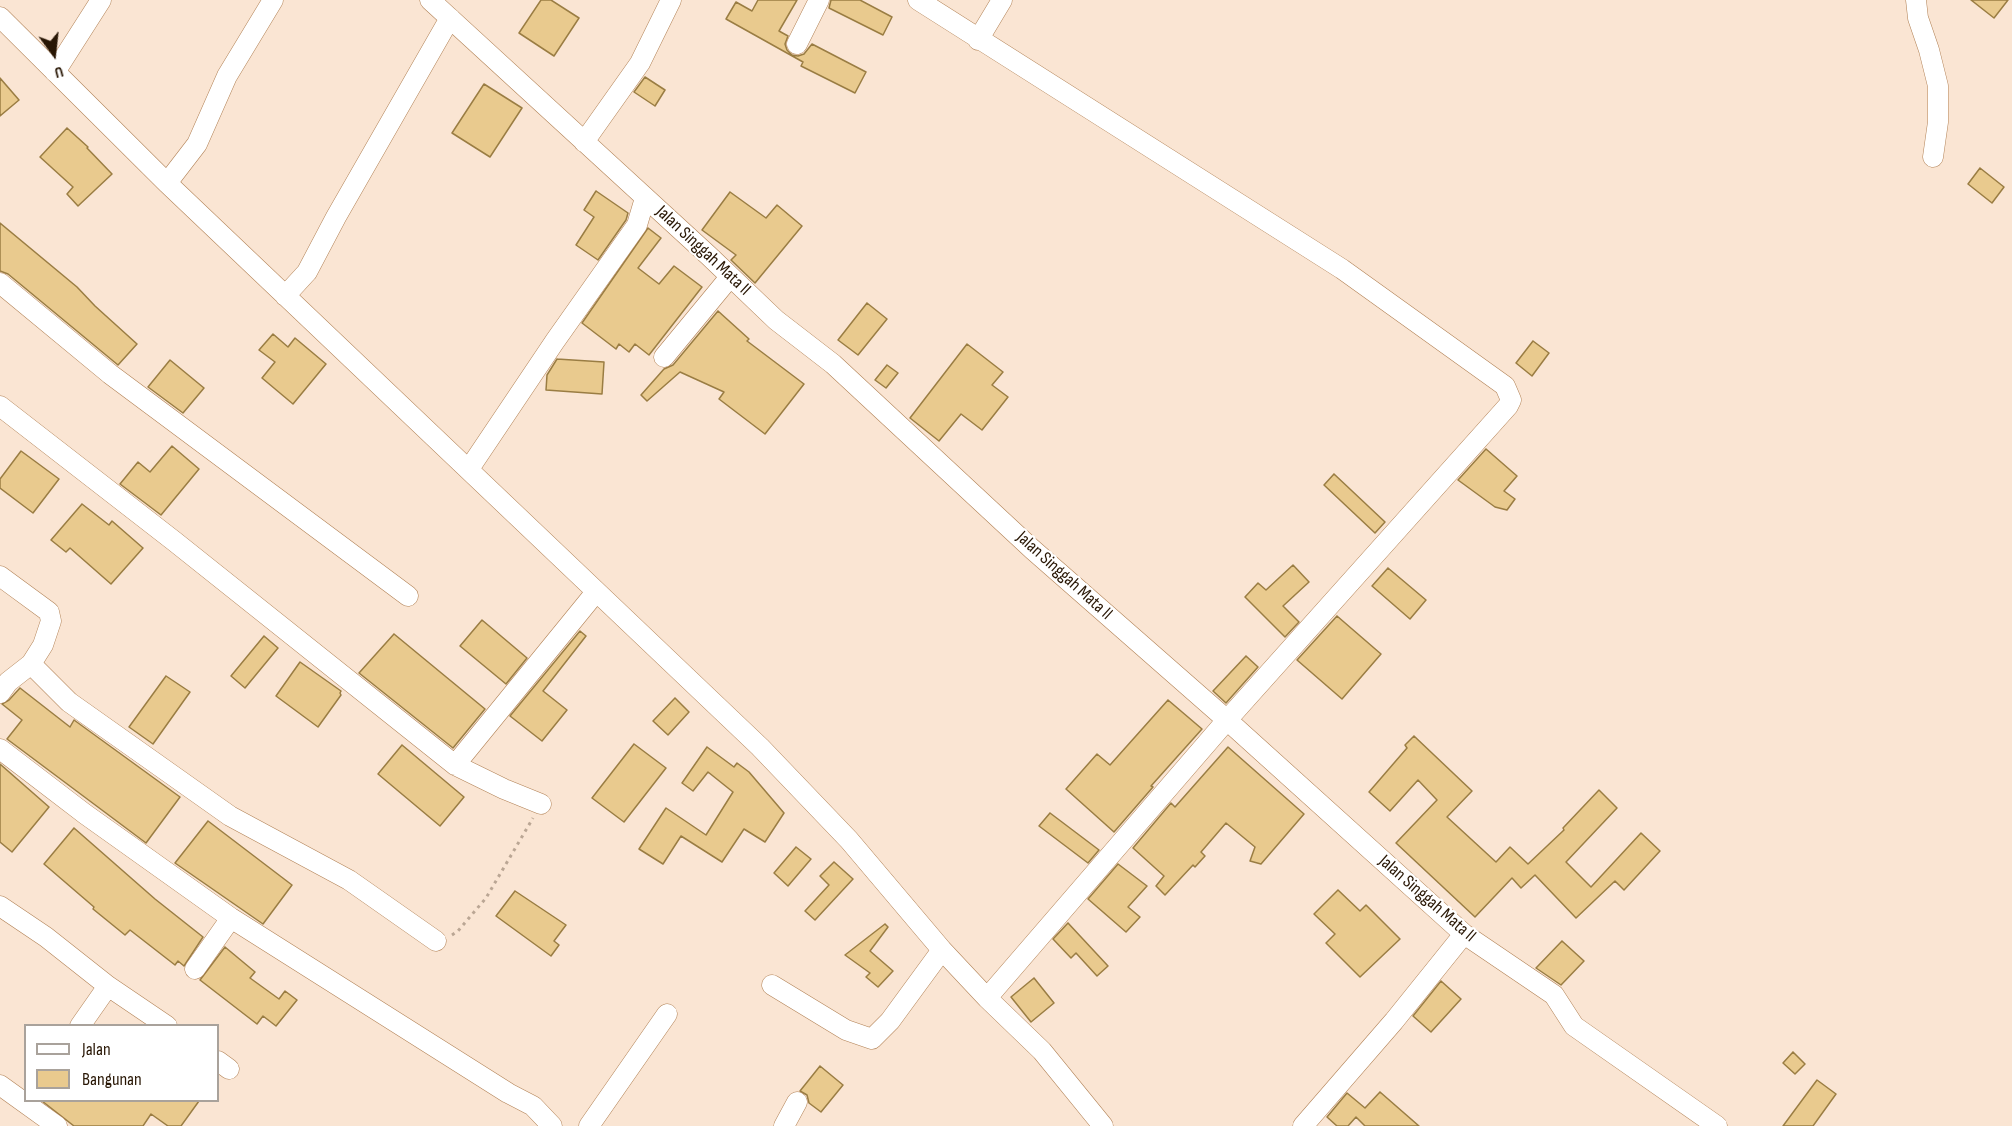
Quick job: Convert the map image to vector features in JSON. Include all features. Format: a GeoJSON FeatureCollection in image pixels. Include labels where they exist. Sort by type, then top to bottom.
{"type":"FeatureCollection","features":[{"type":"Feature","properties":{"kind":"street"},"geometry":{"type":"LineString","coordinates":[[63,60],[101,0]]}},
{"type":"Feature","properties":{"kind":"street"},"geometry":{"type":"LineString","coordinates":[[178,170],[197,144],[227,76],[273,0]]}},
{"type":"Feature","properties":{"kind":"street","name":"Jalan Singgah Mata II"},"geometry":{"type":"LineString","coordinates":[[430,0],[776,320],[832,364],[1032,549],[1464,933],[1554,995],[1574,1026],[1717,1126]]}},
{"type":"Feature","properties":{"kind":"street"},"geometry":{"type":"LineString","coordinates":[[584,142],[640,63],[671,0]]}},
{"type":"Feature","properties":{"kind":"street"},"geometry":{"type":"LineString","coordinates":[[797,44],[819,0]]}},
{"type":"Feature","properties":{"kind":"street"},"geometry":{"type":"LineString","coordinates":[[918,0],[1342,269],[1505,386],[1511,400],[1227,720],[994,991]]}},
{"type":"Feature","properties":{"kind":"street"},"geometry":{"type":"LineString","coordinates":[[978,40],[1002,0]]}},
{"type":"Feature","properties":{"kind":"street"},"geometry":{"type":"LineString","coordinates":[[1916,0],[1918,18],[1938,86],[1938,122],[1933,157]]}},
{"type":"Feature","properties":{"kind":"street"},"geometry":{"type":"LineString","coordinates":[[0,17],[63,60],[178,170],[296,284],[469,469],[760,747],[849,840],[942,950],[994,991],[1103,1126]]}},
{"type":"Feature","properties":{"kind":"street"},"geometry":{"type":"LineString","coordinates":[[296,284],[450,18]]}},
{"type":"Feature","properties":{"kind":"street"},"geometry":{"type":"LineString","coordinates":[[469,469],[637,225],[645,198]]}},
{"type":"Feature","properties":{"kind":"street"},"geometry":{"type":"LineString","coordinates":[[664,357],[730,277]]}},
{"type":"Feature","properties":{"kind":"street"},"geometry":{"type":"LineString","coordinates":[[0,282],[110,374],[408,596]]}},
{"type":"Feature","properties":{"kind":"street"},"geometry":{"type":"LineString","coordinates":[[0,406],[455,765],[504,789],[542,804]]}},
{"type":"Feature","properties":{"kind":"street"},"geometry":{"type":"LineString","coordinates":[[0,576],[49,612],[51,621],[43,645],[31,664],[8,682],[0,693]]}},
{"type":"Feature","properties":{"kind":"street"},"geometry":{"type":"LineString","coordinates":[[455,765],[596,592]]}},
{"type":"Feature","properties":{"kind":"street"},"geometry":{"type":"LineString","coordinates":[[31,664],[69,702],[230,816],[349,880],[436,941]]}},
{"type":"Feature","properties":{"kind":"street"},"geometry":{"type":"LineString","coordinates":[[0,749],[85,814],[231,918],[498,1087],[533,1106],[552,1126]]}},
{"type":"Feature","properties":{"kind":"street"},"geometry":{"type":"LineString","coordinates":[[0,906],[108,986],[164,1024]]}},
{"type":"Feature","properties":{"kind":"street"},"geometry":{"type":"LineString","coordinates":[[195,969],[231,918]]}},
{"type":"Feature","properties":{"kind":"street"},"geometry":{"type":"LineString","coordinates":[[1303,1126],[1394,1021],[1464,933]]}},
{"type":"Feature","properties":{"kind":"street"},"geometry":{"type":"LineString","coordinates":[[772,985],[846,1030],[872,1039],[890,1021],[942,950]]}},
{"type":"Feature","properties":{"kind":"street"},"geometry":{"type":"LineString","coordinates":[[81,1024],[108,986]]}},
{"type":"Feature","properties":{"kind":"street"},"geometry":{"type":"LineString","coordinates":[[589,1126],[667,1014]]}},
{"type":"Feature","properties":{"kind":"street"},"geometry":{"type":"LineString","coordinates":[[0,1085],[24,1098]]}},
{"type":"Feature","properties":{"kind":"street"},"geometry":{"type":"LineString","coordinates":[[29,1102],[57,1126]]}},
{"type":"Feature","properties":{"kind":"street"},"geometry":{"type":"LineString","coordinates":[[784,1126],[797,1102]]}},
{"type":"Feature","properties":{"kind":"path"},"geometry":{"type":"LineString","coordinates":[[436,941],[447,938],[458,931],[486,898],[542,804]]}},
{"type":"Feature","properties":{"kind":"building"},"geometry":{"type":"Polygon","coordinates":[[[541,0],[551,0],[579,18],[554,56],[519,33],[541,0]]]}},
{"type":"Feature","properties":{"kind":"building"},"geometry":{"type":"Polygon","coordinates":[[[758,0],[797,0],[779,31],[788,36],[785,44],[787,50],[792,55],[798,56],[804,54],[812,44],[866,72],[855,93],[801,66],[803,62],[726,19],[736,2],[752,11],[758,0]]]}},
{"type":"Feature","properties":{"kind":"building"},"geometry":{"type":"Polygon","coordinates":[[[831,0],[860,0],[892,17],[883,35],[829,8],[831,0]]]}},
{"type":"Feature","properties":{"kind":"building"},"geometry":{"type":"Polygon","coordinates":[[[1971,0],[2008,0],[1994,18],[1971,0]]]}},
{"type":"Feature","properties":{"kind":"building"},"geometry":{"type":"Polygon","coordinates":[[[645,77],[665,90],[655,106],[634,92],[645,77]]]}},
{"type":"Feature","properties":{"kind":"building"},"geometry":{"type":"Polygon","coordinates":[[[0,78],[19,100],[0,116],[0,78]]]}},
{"type":"Feature","properties":{"kind":"building"},"geometry":{"type":"Polygon","coordinates":[[[484,84],[522,108],[490,157],[452,133],[484,84]]]}},
{"type":"Feature","properties":{"kind":"building"},"geometry":{"type":"Polygon","coordinates":[[[67,128],[112,174],[78,206],[67,194],[73,187],[40,157],[67,128]]]}},
{"type":"Feature","properties":{"kind":"building"},"geometry":{"type":"Polygon","coordinates":[[[1980,168],[2004,187],[1992,203],[1968,184],[1980,168]]]}},
{"type":"Feature","properties":{"kind":"building"},"geometry":{"type":"Polygon","coordinates":[[[596,191],[628,213],[626,220],[598,260],[576,245],[594,217],[584,210],[596,191]]]}},
{"type":"Feature","properties":{"kind":"building"},"geometry":{"type":"Polygon","coordinates":[[[730,192],[766,218],[777,205],[802,226],[755,283],[731,260],[736,255],[702,230],[730,192]]]}},
{"type":"Feature","properties":{"kind":"building"},"geometry":{"type":"Polygon","coordinates":[[[0,223],[77,287],[137,344],[118,365],[8,274],[0,271],[0,223]]]}},
{"type":"Feature","properties":{"kind":"building"},"geometry":{"type":"Polygon","coordinates":[[[648,228],[661,238],[638,268],[659,284],[674,266],[702,287],[649,355],[635,344],[629,352],[619,344],[616,349],[582,323],[648,228]]]}},
{"type":"Feature","properties":{"kind":"building"},"geometry":{"type":"Polygon","coordinates":[[[867,303],[887,319],[858,355],[838,340],[867,303]]]}},
{"type":"Feature","properties":{"kind":"building"},"geometry":{"type":"Polygon","coordinates":[[[718,311],[749,339],[747,341],[804,384],[765,434],[719,399],[724,392],[680,372],[647,401],[641,395],[664,369],[673,365],[718,311]]]}},
{"type":"Feature","properties":{"kind":"building"},"geometry":{"type":"Polygon","coordinates":[[[273,334],[288,347],[295,338],[326,364],[293,404],[262,378],[275,362],[259,350],[273,334]]]}},
{"type":"Feature","properties":{"kind":"building"},"geometry":{"type":"Polygon","coordinates":[[[1533,341],[1549,353],[1532,376],[1516,363],[1533,341]]]}},
{"type":"Feature","properties":{"kind":"building"},"geometry":{"type":"Polygon","coordinates":[[[967,344],[1003,372],[992,385],[1008,397],[982,430],[961,414],[939,441],[910,418],[967,344]]]}},
{"type":"Feature","properties":{"kind":"building"},"geometry":{"type":"Polygon","coordinates":[[[557,359],[604,362],[602,394],[546,390],[547,375],[557,359]]]}},
{"type":"Feature","properties":{"kind":"building"},"geometry":{"type":"Polygon","coordinates":[[[170,360],[204,388],[183,413],[148,387],[170,360]]]}},
{"type":"Feature","properties":{"kind":"building"},"geometry":{"type":"Polygon","coordinates":[[[887,365],[898,373],[886,388],[875,380],[887,365]]]}},
{"type":"Feature","properties":{"kind":"building"},"geometry":{"type":"Polygon","coordinates":[[[172,446],[199,469],[161,515],[120,484],[138,462],[150,472],[172,446]]]}},
{"type":"Feature","properties":{"kind":"building"},"geometry":{"type":"Polygon","coordinates":[[[1486,449],[1517,476],[1504,491],[1515,499],[1507,510],[1495,507],[1458,480],[1486,449]]]}},
{"type":"Feature","properties":{"kind":"building"},"geometry":{"type":"Polygon","coordinates":[[[21,451],[59,479],[33,513],[0,488],[0,479],[21,451]]]}},
{"type":"Feature","properties":{"kind":"building"},"geometry":{"type":"Polygon","coordinates":[[[1334,474],[1385,522],[1375,533],[1324,485],[1334,474]]]}},
{"type":"Feature","properties":{"kind":"building"},"geometry":{"type":"Polygon","coordinates":[[[82,504],[109,525],[112,521],[143,548],[111,584],[70,548],[66,552],[51,540],[82,504]]]}},
{"type":"Feature","properties":{"kind":"building"},"geometry":{"type":"Polygon","coordinates":[[[1293,565],[1309,582],[1283,606],[1299,622],[1285,637],[1245,597],[1258,583],[1266,590],[1293,565]]]}},
{"type":"Feature","properties":{"kind":"building"},"geometry":{"type":"Polygon","coordinates":[[[1388,568],[1426,600],[1410,619],[1372,586],[1388,568]]]}},
{"type":"Feature","properties":{"kind":"building"},"geometry":{"type":"Polygon","coordinates":[[[1337,616],[1381,654],[1342,699],[1297,660],[1337,616]]]}},
{"type":"Feature","properties":{"kind":"building"},"geometry":{"type":"Polygon","coordinates":[[[482,620],[527,658],[506,684],[460,646],[482,620]]]}},
{"type":"Feature","properties":{"kind":"building"},"geometry":{"type":"Polygon","coordinates":[[[580,631],[586,636],[543,691],[567,710],[542,741],[510,716],[580,631]]]}},
{"type":"Feature","properties":{"kind":"building"},"geometry":{"type":"Polygon","coordinates":[[[394,634],[485,709],[453,748],[359,673],[394,634]]]}},
{"type":"Feature","properties":{"kind":"building"},"geometry":{"type":"Polygon","coordinates":[[[264,636],[278,648],[245,688],[231,676],[264,636]]]}},
{"type":"Feature","properties":{"kind":"building"},"geometry":{"type":"Polygon","coordinates":[[[1246,656],[1258,667],[1226,703],[1213,691],[1246,656]]]}},
{"type":"Feature","properties":{"kind":"building"},"geometry":{"type":"Polygon","coordinates":[[[300,662],[341,691],[341,695],[318,727],[276,696],[300,662]]]}},
{"type":"Feature","properties":{"kind":"building"},"geometry":{"type":"Polygon","coordinates":[[[166,676],[190,692],[153,744],[129,727],[166,676]]]}},
{"type":"Feature","properties":{"kind":"building"},"geometry":{"type":"Polygon","coordinates":[[[20,688],[70,727],[74,720],[180,797],[146,843],[7,739],[22,720],[2,704],[20,688]]]}},
{"type":"Feature","properties":{"kind":"building"},"geometry":{"type":"Polygon","coordinates":[[[675,698],[689,712],[668,735],[653,721],[675,698]]]}},
{"type":"Feature","properties":{"kind":"building"},"geometry":{"type":"Polygon","coordinates":[[[1168,700],[1202,729],[1114,832],[1066,789],[1097,754],[1110,765],[1168,700]]]}},
{"type":"Feature","properties":{"kind":"building"},"geometry":{"type":"Polygon","coordinates":[[[1414,736],[1472,791],[1447,817],[1496,862],[1510,847],[1528,864],[1564,830],[1563,828],[1599,790],[1617,808],[1566,862],[1591,887],[1641,833],[1660,851],[1624,890],[1615,881],[1576,918],[1535,875],[1521,888],[1512,878],[1475,917],[1396,843],[1437,800],[1418,780],[1390,811],[1369,792],[1407,748],[1405,745],[1414,736]]]}},
{"type":"Feature","properties":{"kind":"building"},"geometry":{"type":"Polygon","coordinates":[[[634,744],[666,768],[624,822],[592,798],[634,744]]]}},
{"type":"Feature","properties":{"kind":"building"},"geometry":{"type":"Polygon","coordinates":[[[402,745],[464,797],[440,826],[378,774],[402,745]]]}},
{"type":"Feature","properties":{"kind":"building"},"geometry":{"type":"Polygon","coordinates":[[[707,747],[734,767],[737,763],[749,772],[784,813],[765,842],[744,829],[722,862],[681,836],[663,864],[639,849],[666,808],[706,835],[733,792],[708,772],[693,791],[682,783],[707,747]]]}},
{"type":"Feature","properties":{"kind":"building"},"geometry":{"type":"Polygon","coordinates":[[[1228,747],[1304,814],[1261,864],[1250,861],[1255,847],[1226,823],[1201,852],[1205,856],[1195,867],[1193,865],[1165,895],[1156,886],[1164,876],[1133,848],[1171,803],[1175,807],[1228,747]]]}},
{"type":"Feature","properties":{"kind":"building"},"geometry":{"type":"Polygon","coordinates":[[[0,764],[49,807],[12,852],[0,842],[0,764]]]}},
{"type":"Feature","properties":{"kind":"building"},"geometry":{"type":"Polygon","coordinates":[[[1050,813],[1099,850],[1088,863],[1039,826],[1050,813]]]}},
{"type":"Feature","properties":{"kind":"building"},"geometry":{"type":"Polygon","coordinates":[[[208,821],[292,885],[263,924],[175,863],[208,821]]]}},
{"type":"Feature","properties":{"kind":"building"},"geometry":{"type":"Polygon","coordinates":[[[74,828],[155,899],[203,937],[184,966],[178,961],[175,965],[130,930],[125,935],[44,864],[74,828]]]}},
{"type":"Feature","properties":{"kind":"building"},"geometry":{"type":"Polygon","coordinates":[[[796,847],[811,859],[788,886],[774,873],[796,847]]]}},
{"type":"Feature","properties":{"kind":"building"},"geometry":{"type":"Polygon","coordinates":[[[834,862],[853,879],[815,920],[805,911],[829,885],[820,876],[834,862]]]}},
{"type":"Feature","properties":{"kind":"building"},"geometry":{"type":"Polygon","coordinates":[[[1118,864],[1147,886],[1128,907],[1140,917],[1126,932],[1088,899],[1118,864]]]}},
{"type":"Feature","properties":{"kind":"building"},"geometry":{"type":"Polygon","coordinates":[[[1338,890],[1360,911],[1366,905],[1400,939],[1360,977],[1326,943],[1335,934],[1314,914],[1338,890]]]}},
{"type":"Feature","properties":{"kind":"building"},"geometry":{"type":"Polygon","coordinates":[[[515,891],[566,925],[554,941],[559,945],[551,956],[496,916],[515,891]]]}},
{"type":"Feature","properties":{"kind":"building"},"geometry":{"type":"Polygon","coordinates":[[[1068,923],[1108,966],[1097,976],[1076,953],[1071,958],[1053,939],[1068,923]]]}},
{"type":"Feature","properties":{"kind":"building"},"geometry":{"type":"Polygon","coordinates":[[[885,924],[888,927],[870,951],[893,971],[878,987],[866,977],[870,973],[845,955],[885,924]]]}},
{"type":"Feature","properties":{"kind":"building"},"geometry":{"type":"Polygon","coordinates":[[[1562,941],[1584,961],[1561,985],[1536,968],[1562,941]]]}},
{"type":"Feature","properties":{"kind":"building"},"geometry":{"type":"Polygon","coordinates":[[[225,947],[255,972],[250,978],[279,999],[285,991],[297,1000],[276,1026],[263,1016],[257,1024],[200,980],[225,947]]]}},
{"type":"Feature","properties":{"kind":"building"},"geometry":{"type":"Polygon","coordinates":[[[1034,978],[1054,1003],[1031,1022],[1011,997],[1034,978]]]}},
{"type":"Feature","properties":{"kind":"building"},"geometry":{"type":"Polygon","coordinates":[[[1441,981],[1461,999],[1431,1032],[1413,1016],[1441,981]]]}},
{"type":"Feature","properties":{"kind":"building"},"geometry":{"type":"Polygon","coordinates":[[[1793,1052],[1805,1064],[1795,1074],[1783,1063],[1793,1052]]]}},
{"type":"Feature","properties":{"kind":"building"},"geometry":{"type":"Polygon","coordinates":[[[820,1066],[843,1085],[821,1112],[809,1103],[807,1095],[800,1091],[820,1066]]]}},
{"type":"Feature","properties":{"kind":"building"},"geometry":{"type":"Polygon","coordinates":[[[1817,1080],[1836,1094],[1813,1126],[1783,1126],[1817,1080]]]}},
{"type":"Feature","properties":{"kind":"building"},"geometry":{"type":"Polygon","coordinates":[[[1380,1092],[1419,1126],[1365,1126],[1356,1117],[1348,1126],[1337,1126],[1327,1117],[1347,1093],[1365,1108],[1380,1092]]]}},
{"type":"Feature","properties":{"kind":"building"},"geometry":{"type":"Polygon","coordinates":[[[43,1102],[198,1102],[181,1126],[168,1126],[151,1114],[143,1126],[74,1126],[43,1102]]]}}]}
